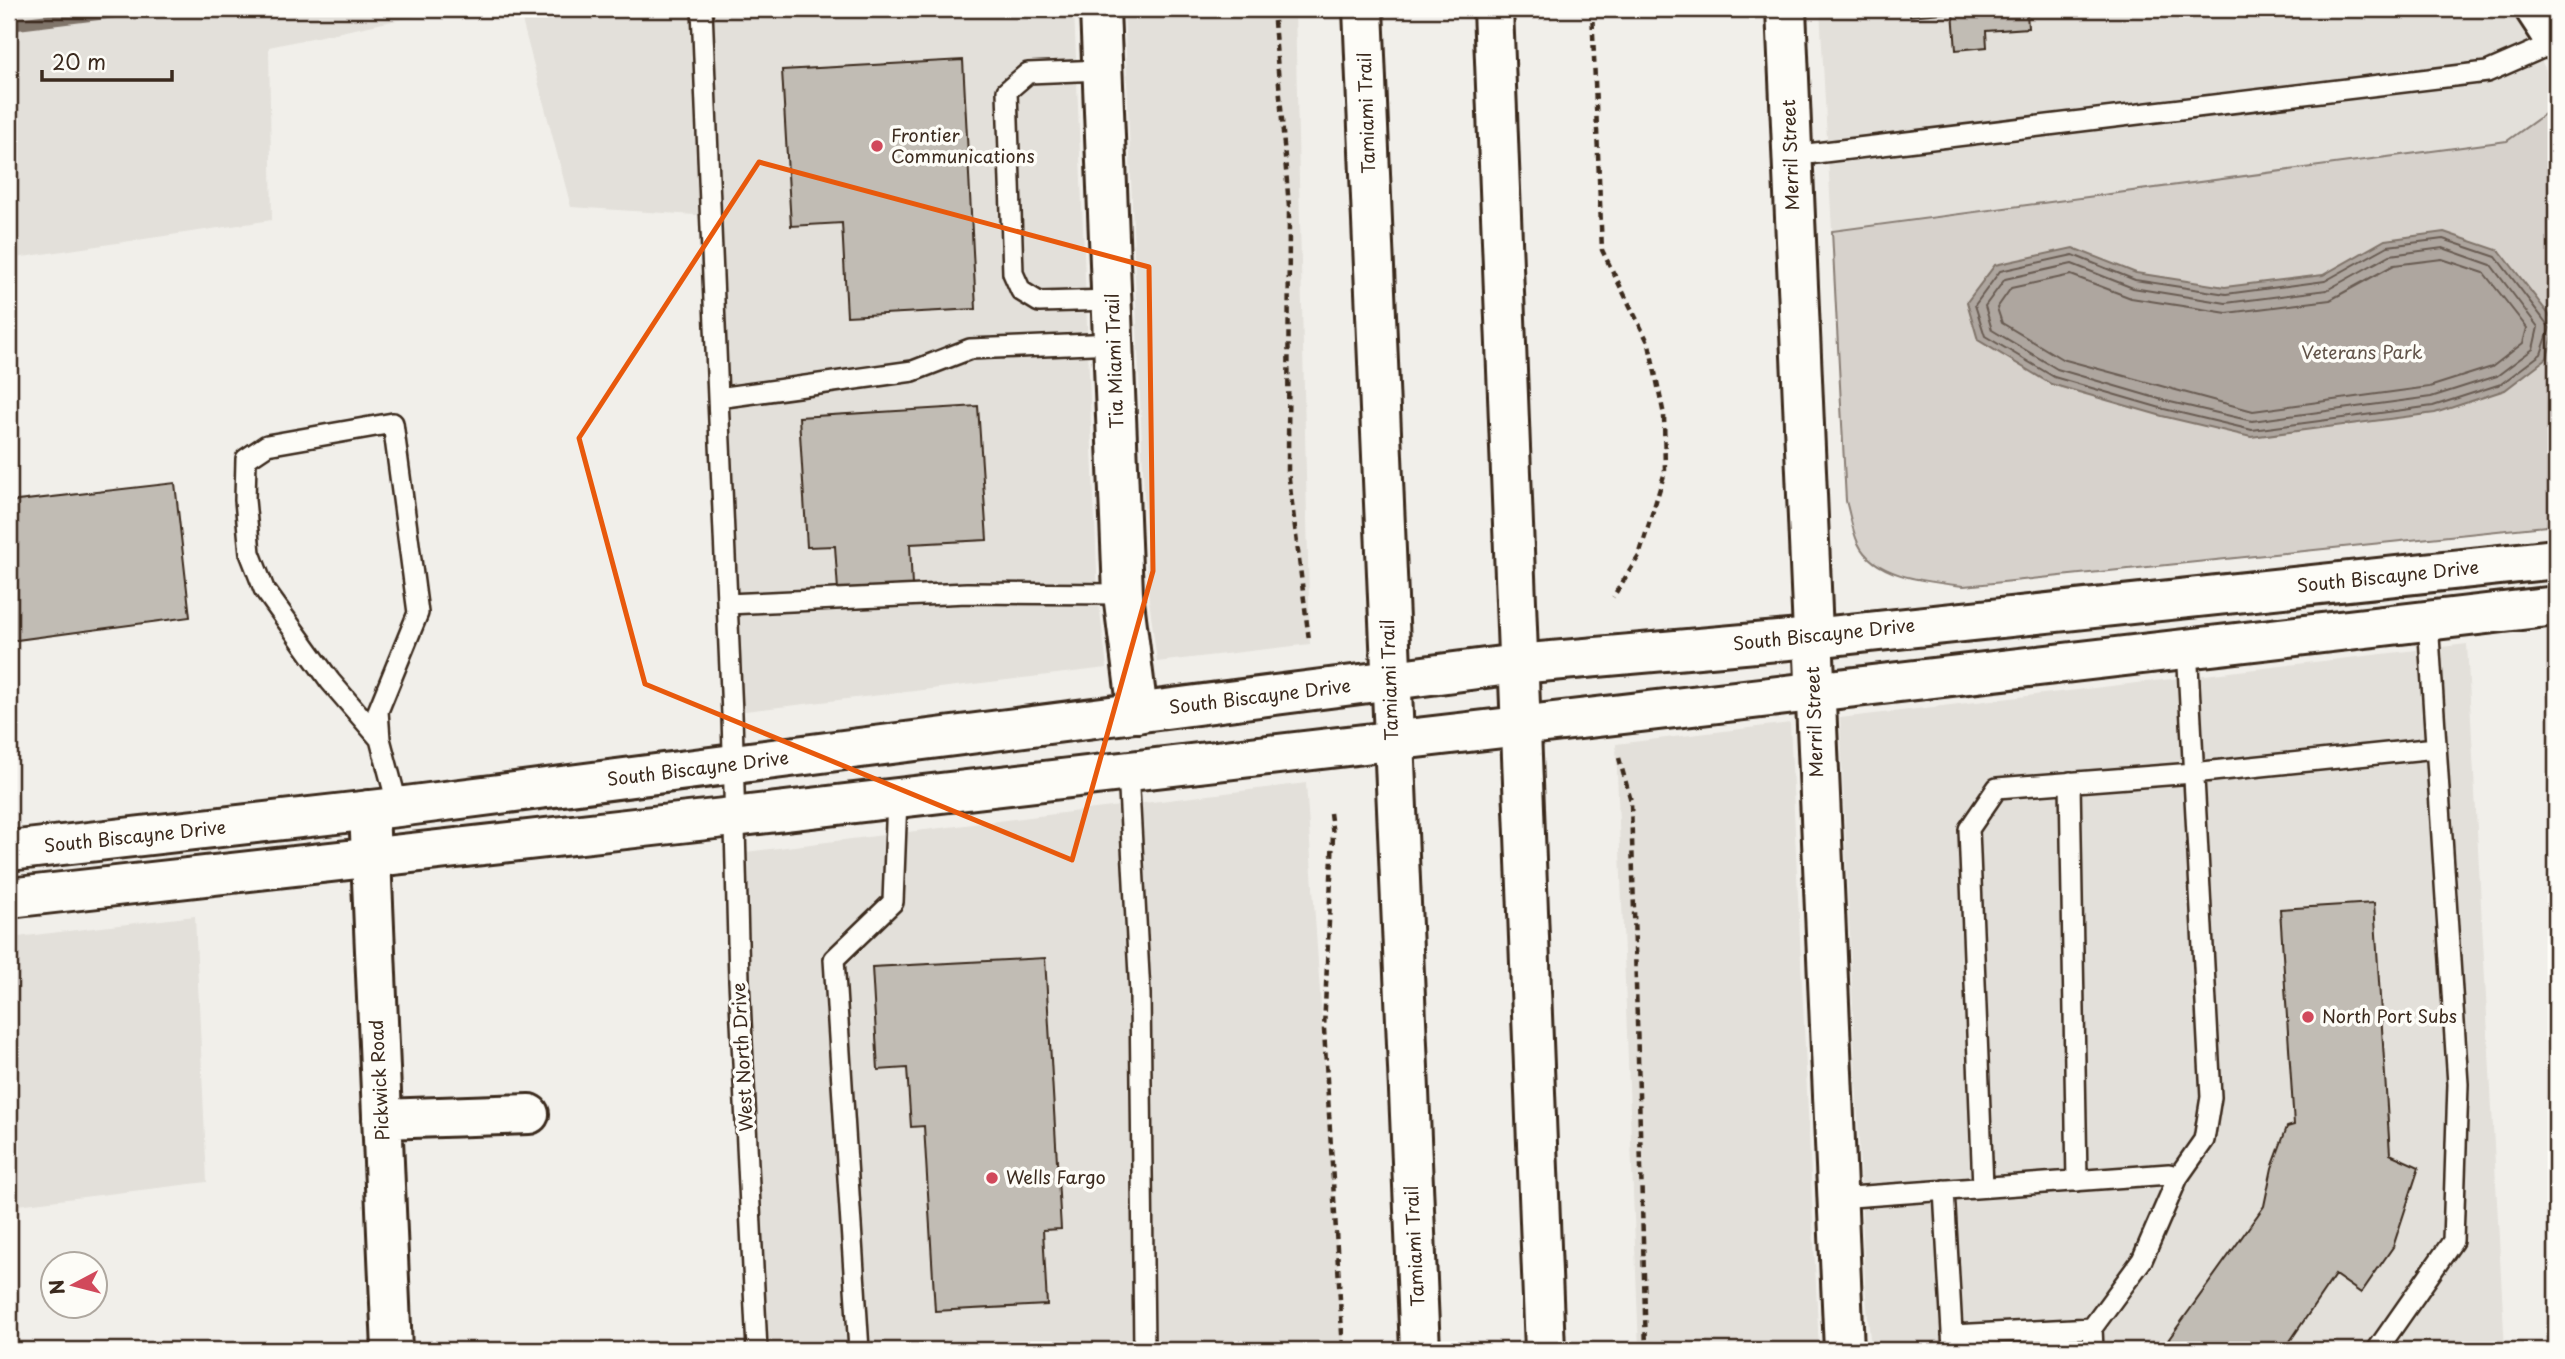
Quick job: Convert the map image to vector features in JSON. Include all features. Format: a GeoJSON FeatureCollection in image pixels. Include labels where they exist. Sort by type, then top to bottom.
{"type":"FeatureCollection","features":[{"type":"Feature","properties":{"kind":"street","name":"Tia Miami Trail"},"geometry":{"type":"LineString","coordinates":[[1100,9],[1123,594],[1138,713]]}},
{"type":"Feature","properties":{"kind":"street","name":"Tamiami Trail"},"geometry":{"type":"LineString","coordinates":[[1363,9],[1389,680],[1420,1350]]}},
{"type":"Feature","properties":{"kind":"street"},"geometry":{"type":"LineString","coordinates":[[1493,9],[1545,1350]]}},
{"type":"Feature","properties":{"kind":"street","name":"Merril Street"},"geometry":{"type":"LineString","coordinates":[[1786,9],[1844,1350]]}},
{"type":"Feature","properties":{"kind":"street"},"geometry":{"type":"LineString","coordinates":[[2535,9],[2556,42]]}},
{"type":"Feature","properties":{"kind":"street","name":"South Biscayne Drive"},"geometry":{"type":"LineString","coordinates":[[9,851],[383,808],[1517,664],[1812,638],[2556,559]]}},
{"type":"Feature","properties":{"kind":"street"},"geometry":{"type":"LineString","coordinates":[[9,898],[2556,606]]}},
{"type":"Feature","properties":{"kind":"street","name":"Pickwick Road"},"geometry":{"type":"LineString","coordinates":[[383,808],[371,858],[392,1350]]}},
{"type":"Feature","properties":{"kind":"street"},"geometry":{"type":"LineString","coordinates":[[382,1119],[529,1114]]}},
{"type":"Feature","properties":{"kind":"lane","name":"West North Drive"},"geometry":{"type":"LineString","coordinates":[[702,9],[727,604],[733,817],[757,1350]]}},
{"type":"Feature","properties":{"kind":"lane"},"geometry":{"type":"LineString","coordinates":[[1791,156],[2487,72],[2556,42]]}},
{"type":"Feature","properties":{"kind":"lane"},"geometry":{"type":"LineString","coordinates":[[1102,71],[1028,73],[1007,91],[1010,209],[1013,273],[1021,291],[1038,302],[1112,300]]}},
{"type":"Feature","properties":{"kind":"lane"},"geometry":{"type":"LineString","coordinates":[[718,398],[913,371],[970,349],[1114,343]]}},
{"type":"Feature","properties":{"kind":"lane"},"geometry":{"type":"LineString","coordinates":[[380,739],[330,681],[264,589],[250,553],[245,500],[246,459],[267,445],[393,423],[418,613],[377,711],[380,739],[383,808]]}},
{"type":"Feature","properties":{"kind":"lane"},"geometry":{"type":"LineString","coordinates":[[727,604],[967,593],[1123,594]]}},
{"type":"Feature","properties":{"kind":"lane"},"geometry":{"type":"LineString","coordinates":[[2377,1350],[2453,1241],[2458,1084],[2428,621]]}},
{"type":"Feature","properties":{"kind":"lane"},"geometry":{"type":"LineString","coordinates":[[2093,1350],[2092,1328],[2142,1260],[2178,1177],[2204,1139],[2211,1097],[2187,647]]}},
{"type":"Feature","properties":{"kind":"lane"},"geometry":{"type":"LineString","coordinates":[[1983,1187],[1969,829],[1997,788],[2193,773],[2436,748]]}},
{"type":"Feature","properties":{"kind":"lane"},"geometry":{"type":"LineString","coordinates":[[1128,771],[1140,994],[1144,1350]]}},
{"type":"Feature","properties":{"kind":"lane"},"geometry":{"type":"LineString","coordinates":[[2070,782],[2077,1181]]}},
{"type":"Feature","properties":{"kind":"lane"},"geometry":{"type":"LineString","coordinates":[[859,1350],[834,959],[893,902],[897,798]]}},
{"type":"Feature","properties":{"kind":"lane"},"geometry":{"type":"LineString","coordinates":[[1836,1198],[2169,1174],[2178,1177]]}},
{"type":"Feature","properties":{"kind":"lane"},"geometry":{"type":"LineString","coordinates":[[1944,1190],[1952,1343],[2092,1328]]}},
{"type":"Feature","properties":{"kind":"path"},"geometry":{"type":"LineString","coordinates":[[1273,9],[1289,207],[1288,471],[1309,640]]}},
{"type":"Feature","properties":{"kind":"path"},"geometry":{"type":"LineString","coordinates":[[1591,9],[1602,250],[1649,344],[1664,415],[1665,472],[1639,556],[1613,597]]}},
{"type":"Feature","properties":{"kind":"path"},"geometry":{"type":"LineString","coordinates":[[1619,758],[1631,802],[1646,1350]]}},
{"type":"Feature","properties":{"kind":"path"},"geometry":{"type":"LineString","coordinates":[[1330,813],[1333,835],[1324,1029],[1343,1350]]}},
{"type":"Feature","properties":{"kind":"highlighted area"},"geometry":{"type":"Polygon","coordinates":[[[759,162],[1149,267],[1153,571],[1072,860],[645,684],[579,438],[759,162]]]}},
{"type":"Feature","properties":{"kind":"shaded area"},"geometry":{"type":"Polygon","coordinates":[[[9,9],[450,9],[269,47],[272,220],[9,259],[9,9]]]}},
{"type":"Feature","properties":{"kind":"shaded area"},"geometry":{"type":"Polygon","coordinates":[[[519,9],[1074,9],[1098,595],[1107,668],[737,712],[711,216],[571,207],[519,9]]]}},
{"type":"Feature","properties":{"kind":"shaded area"},"geometry":{"type":"Polygon","coordinates":[[[1124,9],[1295,9],[1310,644],[1157,662],[1148,592],[1124,9]]]}},
{"type":"Feature","properties":{"kind":"shaded area"},"geometry":{"type":"Polygon","coordinates":[[[1820,9],[2514,9],[2556,89],[2556,106],[2507,141],[1832,231],[1820,9]]]}},
{"type":"Feature","properties":{"kind":"shaded area"},"geometry":{"type":"Polygon","coordinates":[[[2467,644],[2505,1350],[1871,1350],[1865,1285],[1840,718],[2467,644]]]}},
{"type":"Feature","properties":{"kind":"shaded area"},"geometry":{"type":"Polygon","coordinates":[[[1790,723],[1819,1350],[1639,1350],[1616,744],[1790,723]]]}},
{"type":"Feature","properties":{"kind":"shaded area"},"geometry":{"type":"Polygon","coordinates":[[[1306,783],[1344,1350],[759,1350],[738,853],[1306,783]]]}},
{"type":"Feature","properties":{"kind":"shaded area"},"geometry":{"type":"Polygon","coordinates":[[[195,916],[207,1182],[9,1206],[9,938],[195,916]]]}},
{"type":"Feature","properties":{"kind":"green space","name":"Veterans Park"},"geometry":{"type":"Polygon","coordinates":[[[2556,106],[2556,525],[1964,586],[1920,580],[1890,571],[1866,555],[1858,543],[1846,501],[1832,231],[2507,141],[2556,106]]]}},
{"type":"Feature","properties":{"kind":"water"},"geometry":{"type":"Polygon","coordinates":[[[2444,232],[2500,251],[2556,324],[2547,358],[2505,390],[2435,413],[2251,437],[2162,416],[2051,384],[1978,340],[1967,302],[1995,265],[2073,248],[2136,273],[2225,287],[2323,275],[2385,240],[2444,232]]]}},
{"type":"Feature","properties":{"kind":"building"},"geometry":{"type":"Polygon","coordinates":[[[759,9],[914,9],[760,15],[759,9]]]}},
{"type":"Feature","properties":{"kind":"building"},"geometry":{"type":"Polygon","coordinates":[[[1910,9],[2051,9],[2027,11],[2028,28],[1986,31],[1987,47],[1956,50],[1953,12],[1910,16],[1910,9]]]}},
{"type":"Feature","properties":{"kind":"building","name":"Frontier Communications"},"geometry":{"type":"Polygon","coordinates":[[[963,60],[976,309],[847,316],[842,223],[791,226],[782,70],[963,60]]]}},
{"type":"Feature","properties":{"kind":"building"},"geometry":{"type":"Polygon","coordinates":[[[978,406],[987,540],[910,544],[912,586],[838,590],[835,546],[807,547],[799,417],[978,406]]]}},
{"type":"Feature","properties":{"kind":"building"},"geometry":{"type":"Polygon","coordinates":[[[175,483],[190,617],[9,641],[9,502],[175,483]]]}},
{"type":"Feature","properties":{"kind":"building"},"geometry":{"type":"Polygon","coordinates":[[[2374,903],[2390,1154],[2419,1167],[2393,1247],[2361,1293],[2335,1275],[2284,1350],[2161,1350],[2264,1206],[2272,1168],[2287,1127],[2294,1125],[2280,909],[2374,903]]]}},
{"type":"Feature","properties":{"kind":"building","name":"Wells Fargo"},"geometry":{"type":"Polygon","coordinates":[[[1045,958],[1061,1229],[1043,1230],[1047,1305],[935,1311],[924,1126],[911,1127],[907,1068],[878,1070],[872,967],[1045,958]]]}},
{"type":"Feature","properties":{"kind":"waterway"},"geometry":{"type":"LineString","coordinates":[[9,25],[139,9]]}},
{"type":"Feature","properties":{"kind":"place","name":"Frontier Communications"},"geometry":{"type":"Point","coordinates":[877,146]}},
{"type":"Feature","properties":{"kind":"place","name":"North Port Subs"},"geometry":{"type":"Point","coordinates":[2308,1017]}},
{"type":"Feature","properties":{"kind":"place","name":"Wells Fargo"},"geometry":{"type":"Point","coordinates":[992,1178]}}]}
